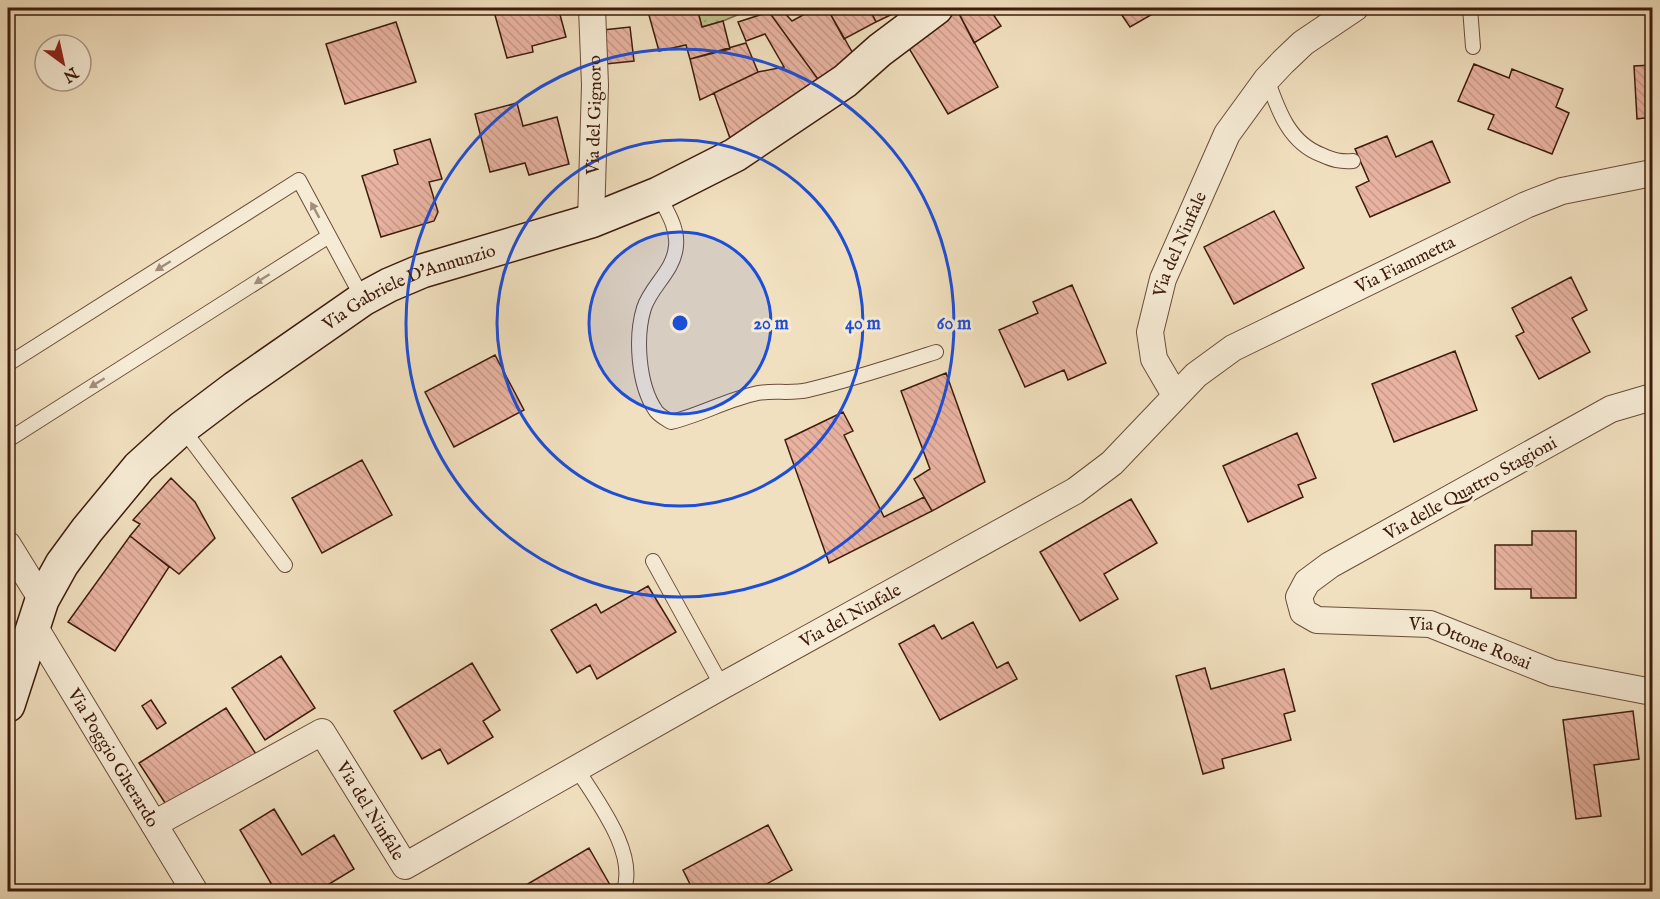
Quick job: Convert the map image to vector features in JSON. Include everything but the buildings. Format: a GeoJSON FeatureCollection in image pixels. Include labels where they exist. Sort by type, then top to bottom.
{"type":"FeatureCollection","features":[{"type":"Feature","properties":{"kind":"street","name":"Via del Gignoro"},"geometry":{"type":"LineString","coordinates":[[591,221],[595,85],[592,8]]}},
{"type":"Feature","properties":{"kind":"street","name":"Via Gabriele D'Annunzio"},"geometry":{"type":"LineString","coordinates":[[8,705],[38,613],[62,564],[139,467],[182,428],[279,356],[363,298],[422,271],[591,221],[658,194],[735,155],[845,81],[880,50],[936,8]]}},
{"type":"Feature","properties":{"kind":"street","name":"Via del Ninfale"},"geometry":{"type":"LineString","coordinates":[[154,824],[322,732],[405,866],[1075,491],[1112,463],[1175,394],[1154,359],[1150,332],[1163,279],[1227,134],[1267,79],[1303,43],[1354,8]]}},
{"type":"Feature","properties":{"kind":"street","name":"Via Fiammetta"},"geometry":{"type":"LineString","coordinates":[[1175,394],[1196,375],[1233,348],[1526,205],[1562,191],[1653,173]]}},
{"type":"Feature","properties":{"kind":"street","name":"Via delle Quattro Stagioni"},"geometry":{"type":"LineString","coordinates":[[1299,597],[1307,582],[1330,565],[1611,409],[1653,397]]}},
{"type":"Feature","properties":{"kind":"street","name":"Via Poggio Gherardo"},"geometry":{"type":"LineString","coordinates":[[8,545],[38,613],[154,824],[195,891]]}},
{"type":"Feature","properties":{"kind":"street","name":"Via Ottone Rosai"},"geometry":{"type":"LineString","coordinates":[[1299,597],[1303,612],[1317,620],[1430,624],[1553,673],[1653,692]]}},
{"type":"Feature","properties":{"kind":"lane"},"geometry":{"type":"LineString","coordinates":[[1470,8],[1473,46]]}},
{"type":"Feature","properties":{"kind":"lane"},"geometry":{"type":"LineString","coordinates":[[1267,79],[1279,112],[1298,142],[1315,153],[1340,162],[1353,161]]}},
{"type":"Feature","properties":{"kind":"lane"},"geometry":{"type":"LineString","coordinates":[[8,364],[298,180],[363,298]]}},
{"type":"Feature","properties":{"kind":"lane"},"geometry":{"type":"LineString","coordinates":[[658,194],[675,228],[676,247],[668,269],[644,306],[639,346],[645,390],[657,413],[671,422],[759,393],[805,391],[936,352]]}},
{"type":"Feature","properties":{"kind":"lane"},"geometry":{"type":"LineString","coordinates":[[8,440],[329,236]]}},
{"type":"Feature","properties":{"kind":"lane"},"geometry":{"type":"LineString","coordinates":[[182,428],[285,565]]}},
{"type":"Feature","properties":{"kind":"lane"},"geometry":{"type":"LineString","coordinates":[[653,561],[723,686]]}},
{"type":"Feature","properties":{"kind":"lane"},"geometry":{"type":"LineString","coordinates":[[577,769],[618,836],[626,864],[623,891]]}},
{"type":"Feature","properties":{"kind":"green space"},"geometry":{"type":"Polygon","coordinates":[[[697,8],[754,8],[702,27],[697,8]]]}}]}
